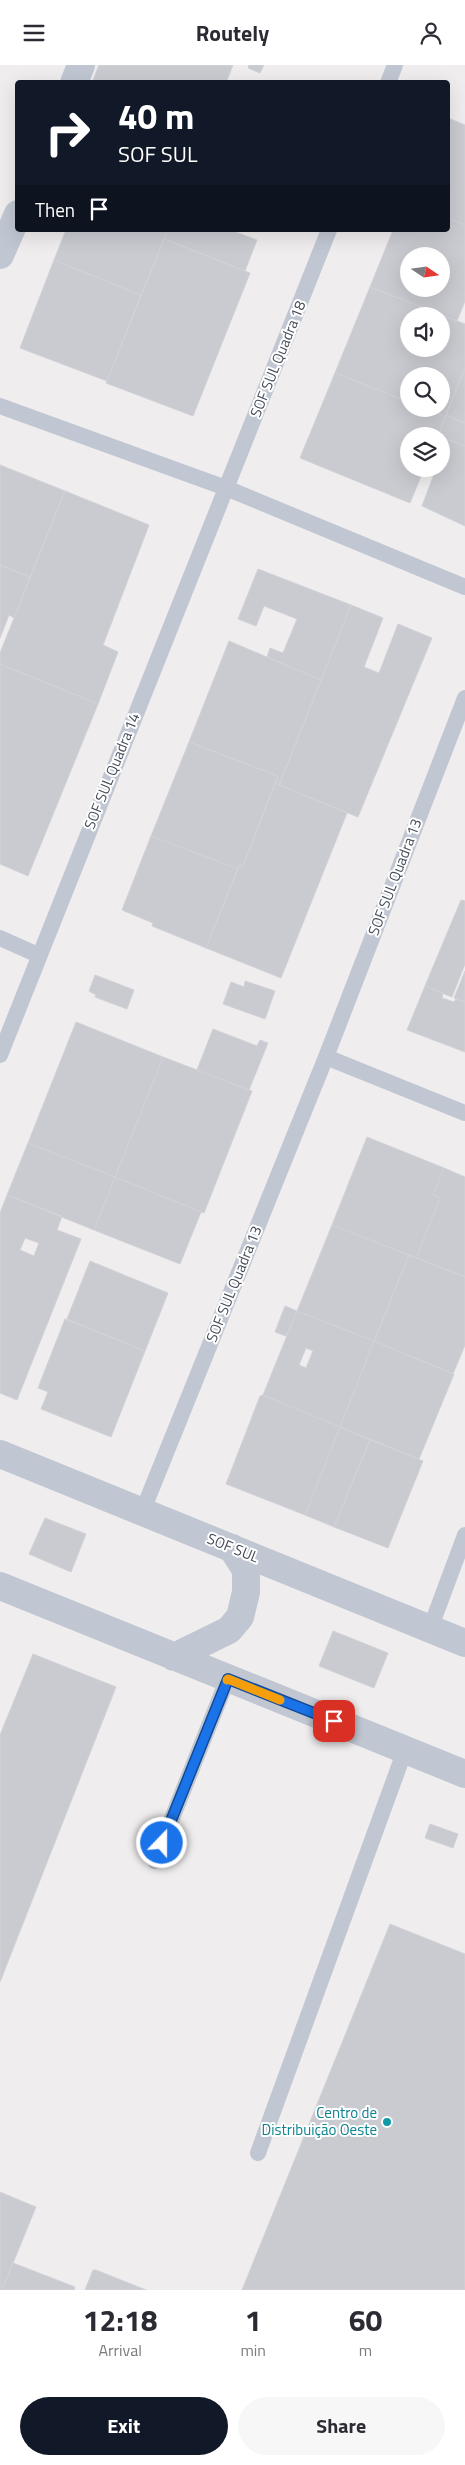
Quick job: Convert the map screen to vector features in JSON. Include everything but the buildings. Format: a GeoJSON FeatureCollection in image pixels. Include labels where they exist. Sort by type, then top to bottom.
{"type":"FeatureCollection","features":[{"type":"Feature","properties":{"kind":"street"},"geometry":{"type":"LineString","coordinates":[[75,80],[81,65]]}},
{"type":"Feature","properties":{"kind":"street"},"geometry":{"type":"LineString","coordinates":[[0,255],[15,221]]}},
{"type":"Feature","properties":{"kind":"street","name":"SOF SUL"},"geometry":{"type":"LineString","coordinates":[[0,1454],[465,1643]]}},
{"type":"Feature","properties":{"kind":"street"},"geometry":{"type":"LineString","coordinates":[[174,1657],[229,1630],[240,1617],[246,1592],[246,1570],[232,1547]]}},
{"type":"Feature","properties":{"kind":"street"},"geometry":{"type":"LineString","coordinates":[[0,1586],[465,1774]]}},
{"type":"Feature","properties":{"kind":"lane"},"geometry":{"type":"LineString","coordinates":[[389,80],[395,65]]}},
{"type":"Feature","properties":{"kind":"lane","name":"SOF SUL Quadra 18"},"geometry":{"type":"LineString","coordinates":[[226,488],[329,232]]}},
{"type":"Feature","properties":{"kind":"lane"},"geometry":{"type":"LineString","coordinates":[[0,406],[226,488],[465,587]]}},
{"type":"Feature","properties":{"kind":"lane","name":"SOF SUL Quadra 14"},"geometry":{"type":"LineString","coordinates":[[0,1055],[38,955],[226,488]]}},
{"type":"Feature","properties":{"kind":"lane","name":"SOF SUL Quadra 13"},"geometry":{"type":"LineString","coordinates":[[143,1511],[326,1057],[465,697]]}},
{"type":"Feature","properties":{"kind":"lane"},"geometry":{"type":"LineString","coordinates":[[0,938],[38,955]]}},
{"type":"Feature","properties":{"kind":"lane"},"geometry":{"type":"LineString","coordinates":[[326,1057],[465,1113]]}},
{"type":"Feature","properties":{"kind":"lane"},"geometry":{"type":"LineString","coordinates":[[430,1629],[465,1535]]}},
{"type":"Feature","properties":{"kind":"lane"},"geometry":{"type":"LineString","coordinates":[[155,1861],[228,1679]]}},
{"type":"Feature","properties":{"kind":"lane"},"geometry":{"type":"LineString","coordinates":[[258,2153],[405,1750]]}},
{"type":"Feature","properties":{"kind":"slow traffic"},"geometry":{"type":"LineString","coordinates":[[227,1680],[280,1700]]}},
{"type":"Feature","properties":{"kind":"place","name":"Centro de Distribuição Oeste"},"geometry":{"type":"Point","coordinates":[387,2122]}},
{"type":"Feature","properties":{"kind":"route"},"geometry":{"type":"LineString","coordinates":[[162,1843],[228,1679],[334,1721]]}}]}
